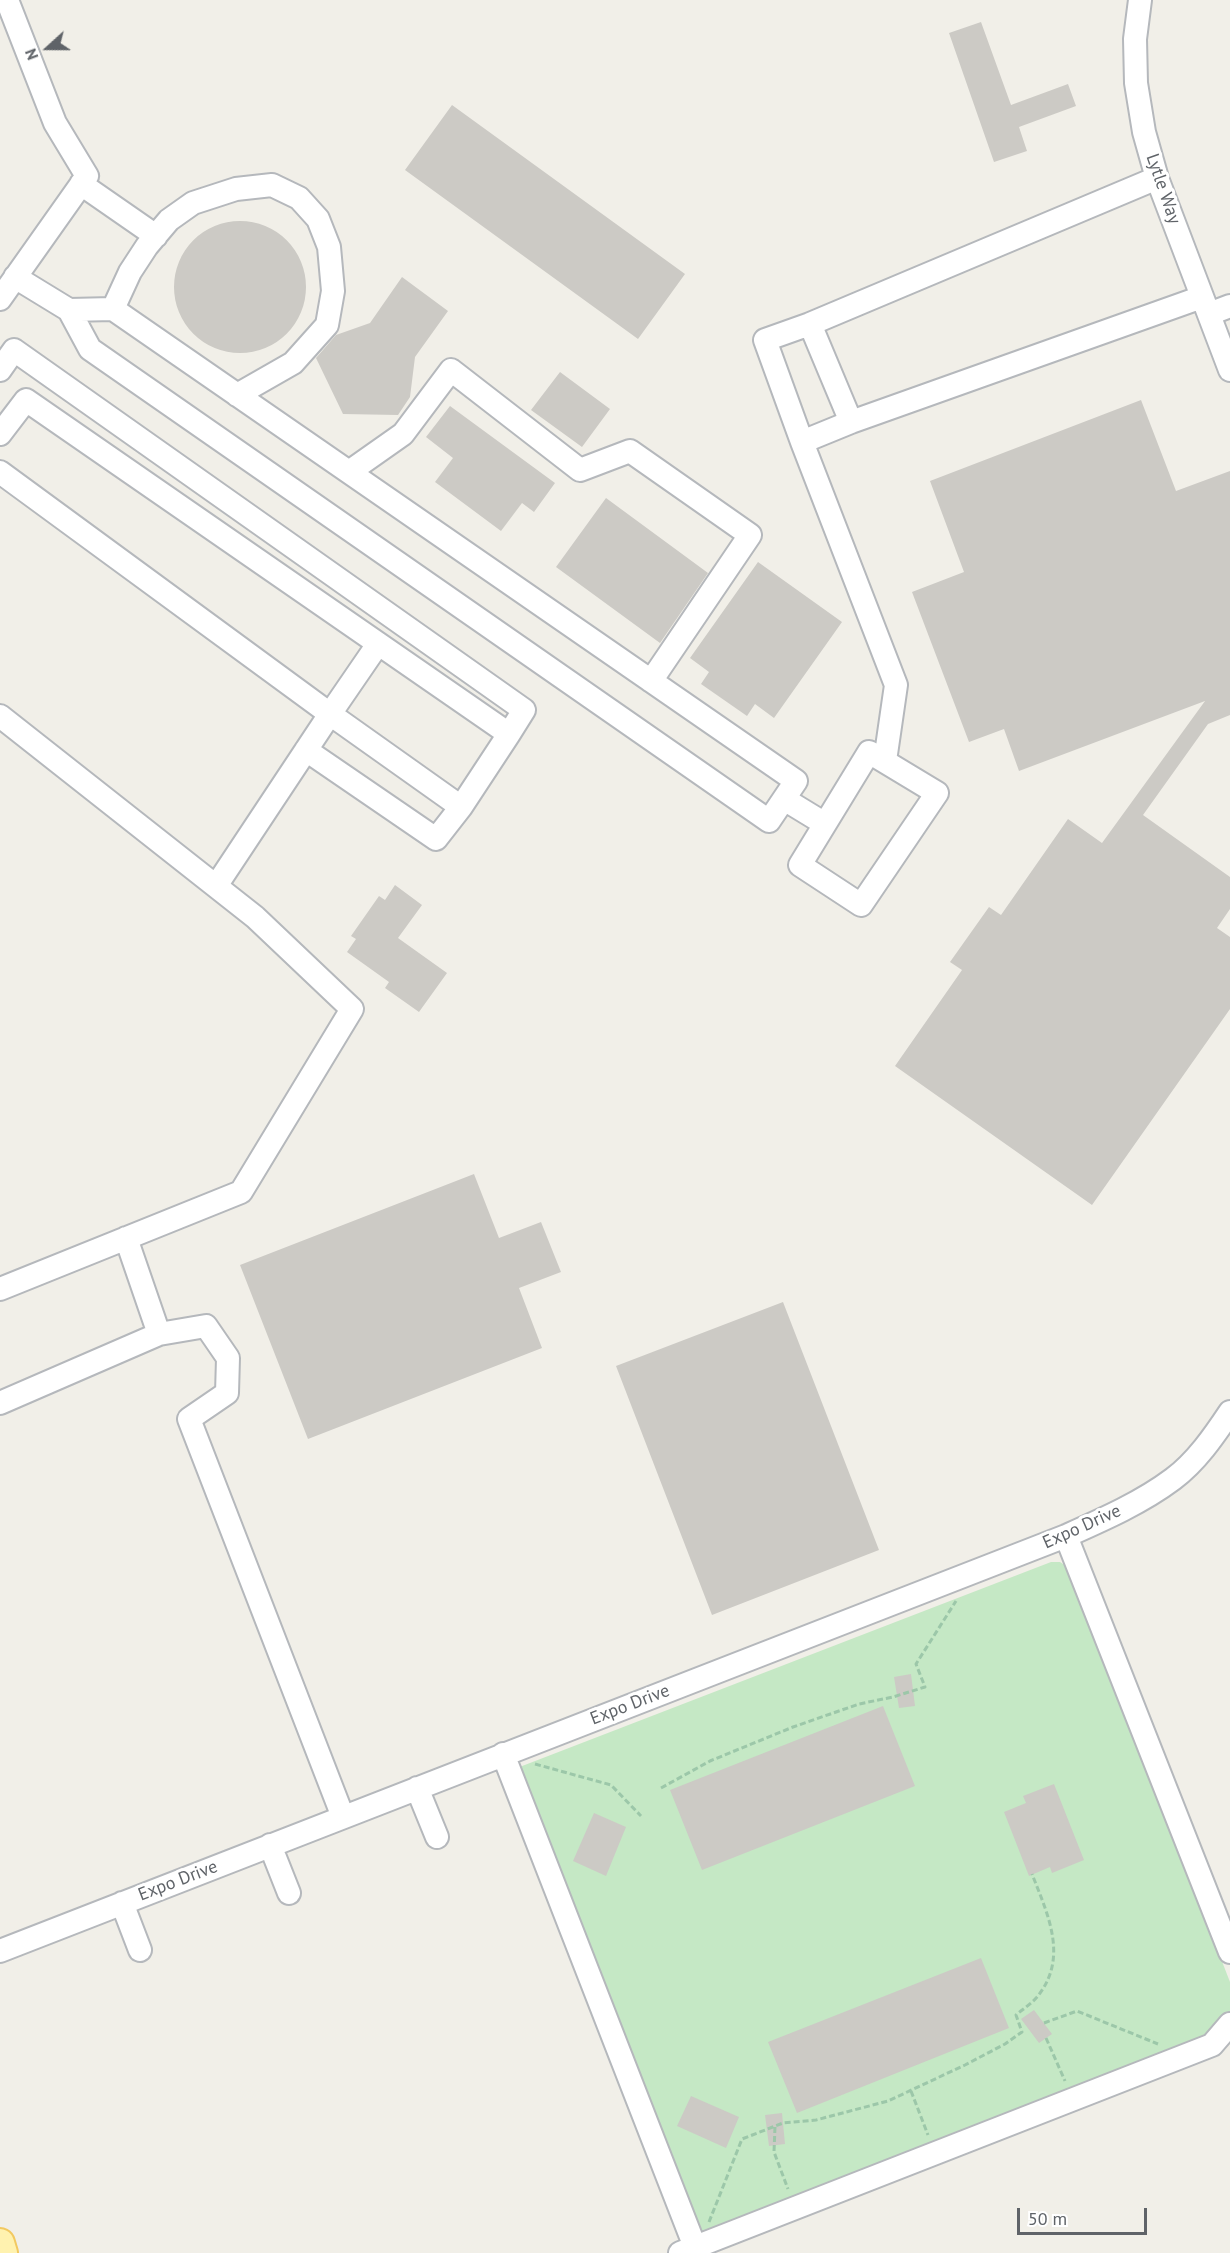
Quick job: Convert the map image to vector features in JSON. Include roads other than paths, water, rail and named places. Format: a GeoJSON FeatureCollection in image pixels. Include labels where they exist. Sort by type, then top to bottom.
{"type":"FeatureCollection","features":[{"type":"Feature","properties":{"kind":"main road"},"geometry":{"type":"LineString","coordinates":[[0,2243],[3,2253]]}},
{"type":"Feature","properties":{"kind":"street"},"geometry":{"type":"LineString","coordinates":[[0,299],[87,176],[54,123],[7,0]]}},
{"type":"Feature","properties":{"kind":"street","name":"Lytle Way"},"geometry":{"type":"LineString","coordinates":[[1140,0],[1136,39],[1136,83],[1144,132],[1157,178],[1230,370]]}},
{"type":"Feature","properties":{"kind":"street"},"geometry":{"type":"LineString","coordinates":[[885,762],[896,685],[765,340],[810,324],[1157,178]]}},
{"type":"Feature","properties":{"kind":"street"},"geometry":{"type":"LineString","coordinates":[[81,184],[156,236]]}},
{"type":"Feature","properties":{"kind":"street"},"geometry":{"type":"LineString","coordinates":[[113,309],[130,272],[156,236],[169,220],[193,203],[236,189],[272,185],[299,198],[318,219],[329,247],[333,291],[327,325],[293,363],[237,394]]}},
{"type":"Feature","properties":{"kind":"street"},"geometry":{"type":"LineString","coordinates":[[15,277],[69,310],[90,349],[759,814],[769,820],[796,781],[113,309],[69,310]]}},
{"type":"Feature","properties":{"kind":"street"},"geometry":{"type":"LineString","coordinates":[[802,442],[851,422],[1205,305],[1230,306]]}},
{"type":"Feature","properties":{"kind":"street"},"geometry":{"type":"LineString","coordinates":[[810,324],[851,422]]}},
{"type":"Feature","properties":{"kind":"street"},"geometry":{"type":"LineString","coordinates":[[0,370],[14,350],[524,710],[461,807],[436,839],[306,750]]}},
{"type":"Feature","properties":{"kind":"street"},"geometry":{"type":"LineString","coordinates":[[349,472],[403,434],[451,370],[580,470],[630,451],[750,536],[651,681]]}},
{"type":"Feature","properties":{"kind":"street"},"geometry":{"type":"LineString","coordinates":[[0,434],[26,400],[509,734]]}},
{"type":"Feature","properties":{"kind":"street"},"geometry":{"type":"LineString","coordinates":[[0,472],[461,807]]}},
{"type":"Feature","properties":{"kind":"street"},"geometry":{"type":"LineString","coordinates":[[216,886],[378,644]]}},
{"type":"Feature","properties":{"kind":"street"},"geometry":{"type":"LineString","coordinates":[[0,716],[255,917],[352,1009],[241,1192],[0,1289]]}},
{"type":"Feature","properties":{"kind":"street"},"geometry":{"type":"LineString","coordinates":[[869,752],[885,762],[937,793],[861,905],[800,865],[869,752]]}},
{"type":"Feature","properties":{"kind":"street"},"geometry":{"type":"LineString","coordinates":[[784,799],[825,824]]}},
{"type":"Feature","properties":{"kind":"street"},"geometry":{"type":"LineString","coordinates":[[126,1238],[159,1334]]}},
{"type":"Feature","properties":{"kind":"street"},"geometry":{"type":"LineString","coordinates":[[0,1403],[159,1334],[206,1326],[228,1358],[227,1393],[189,1419],[343,1817]]}},
{"type":"Feature","properties":{"kind":"street","name":"Expo Drive"},"geometry":{"type":"LineString","coordinates":[[0,1951],[1066,1536],[1115,1514],[1173,1479],[1212,1440],[1230,1412]]}},
{"type":"Feature","properties":{"kind":"street"},"geometry":{"type":"LineString","coordinates":[[1066,1536],[1230,1952]]}},
{"type":"Feature","properties":{"kind":"street"},"geometry":{"type":"LineString","coordinates":[[502,1754],[692,2248],[1212,2045],[1230,2024]]}},
{"type":"Feature","properties":{"kind":"street"},"geometry":{"type":"LineString","coordinates":[[417,1788],[436,1837]]}},
{"type":"Feature","properties":{"kind":"street"},"geometry":{"type":"LineString","coordinates":[[270,1845],[289,1893]]}},
{"type":"Feature","properties":{"kind":"street"},"geometry":{"type":"LineString","coordinates":[[122,1903],[140,1950]]}}]}
